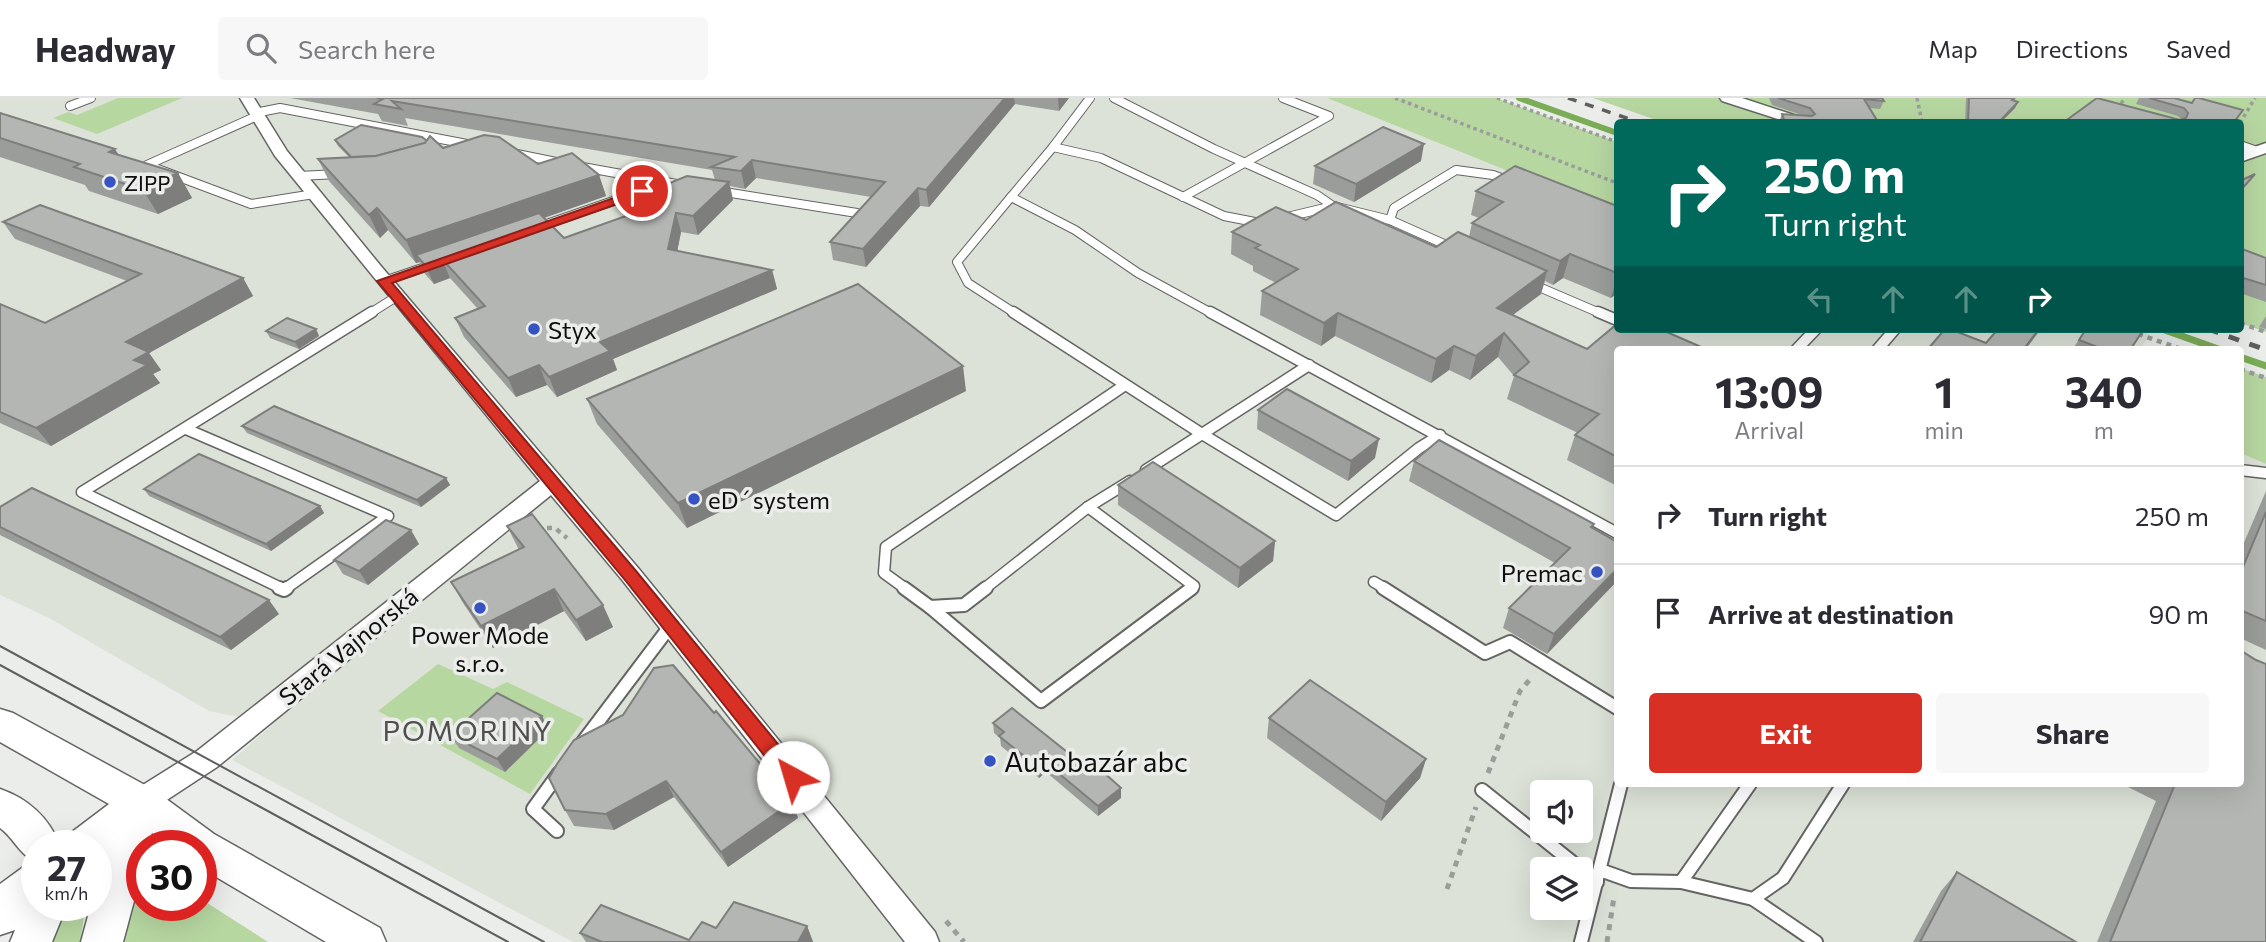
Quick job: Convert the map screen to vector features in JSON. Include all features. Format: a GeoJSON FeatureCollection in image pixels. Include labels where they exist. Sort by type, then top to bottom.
{"type":"FeatureCollection","features":[{"type":"Feature","properties":{"kind":"main road"},"geometry":{"type":"LineString","coordinates":[[0,724],[140,802],[177,830]]}},
{"type":"Feature","properties":{"kind":"main road"},"geometry":{"type":"LineString","coordinates":[[112,854],[140,802]]}},
{"type":"Feature","properties":{"kind":"main road"},"geometry":{"type":"LineString","coordinates":[[0,806],[30,830]]}},
{"type":"Feature","properties":{"kind":"main road"},"geometry":{"type":"LineString","coordinates":[[217,857],[365,942]]}},
{"type":"Feature","properties":{"kind":"main road"},"geometry":{"type":"LineString","coordinates":[[0,916],[21,891]]}},
{"type":"Feature","properties":{"kind":"main road"},"geometry":{"type":"LineString","coordinates":[[31,942],[40,921]]}},
{"type":"Feature","properties":{"kind":"main road"},"geometry":{"type":"LineString","coordinates":[[102,942],[104,921]]}},
{"type":"Feature","properties":{"kind":"street"},"geometry":{"type":"LineString","coordinates":[[1727,98],[1792,119]]}},
{"type":"Feature","properties":{"kind":"street"},"geometry":{"type":"LineString","coordinates":[[253,109],[299,176],[390,289],[671,625],[924,942]]}},
{"type":"Feature","properties":{"kind":"street"},"geometry":{"type":"LineString","coordinates":[[2244,156],[2262,150]]}},
{"type":"Feature","properties":{"kind":"street","name":"Stará Vajnorská"},"geometry":{"type":"LineString","coordinates":[[140,802],[206,759],[552,483]]}},
{"type":"Feature","properties":{"kind":"lane"},"geometry":{"type":"LineString","coordinates":[[70,106],[91,98]]}},
{"type":"Feature","properties":{"kind":"lane"},"geometry":{"type":"LineString","coordinates":[[1090,98],[1053,148],[957,262],[968,283],[1202,434],[1336,515],[1419,448],[1440,435]]}},
{"type":"Feature","properties":{"kind":"lane"},"geometry":{"type":"LineString","coordinates":[[1114,98],[1317,195],[1333,206],[1390,220],[1464,253]]}},
{"type":"Feature","properties":{"kind":"lane"},"geometry":{"type":"LineString","coordinates":[[1183,197],[1329,116],[1283,98]]}},
{"type":"Feature","properties":{"kind":"lane"},"geometry":{"type":"LineString","coordinates":[[314,194],[251,204],[147,166],[253,109],[280,108],[479,147]]}},
{"type":"Feature","properties":{"kind":"lane"},"geometry":{"type":"LineString","coordinates":[[2244,146],[2262,150]]}},
{"type":"Feature","properties":{"kind":"lane"},"geometry":{"type":"LineString","coordinates":[[1053,148],[1101,158],[1224,216],[1257,224],[1333,206]]}},
{"type":"Feature","properties":{"kind":"lane"},"geometry":{"type":"LineString","coordinates":[[506,152],[693,187]]}},
{"type":"Feature","properties":{"kind":"lane"},"geometry":{"type":"LineString","coordinates":[[1390,220],[1394,208],[1456,170],[1493,175],[1518,185]]}},
{"type":"Feature","properties":{"kind":"lane"},"geometry":{"type":"LineString","coordinates":[[299,176],[350,173]]}},
{"type":"Feature","properties":{"kind":"lane"},"geometry":{"type":"LineString","coordinates":[[527,232],[666,183]]}},
{"type":"Feature","properties":{"kind":"lane"},"geometry":{"type":"LineString","coordinates":[[707,189],[858,213]]}},
{"type":"Feature","properties":{"kind":"lane"},"geometry":{"type":"LineString","coordinates":[[1011,197],[1074,230],[1138,272],[1614,531]]}},
{"type":"Feature","properties":{"kind":"lane"},"geometry":{"type":"LineString","coordinates":[[186,429],[388,516],[284,590],[82,492],[186,429],[390,289],[439,262]]}},
{"type":"Feature","properties":{"kind":"lane"},"geometry":{"type":"LineString","coordinates":[[1526,282],[1614,319]]}},
{"type":"Feature","properties":{"kind":"lane"},"geometry":{"type":"LineString","coordinates":[[1800,346],[1812,333]]}},
{"type":"Feature","properties":{"kind":"lane"},"geometry":{"type":"LineString","coordinates":[[930,607],[964,605],[1088,507],[1309,365]]}},
{"type":"Feature","properties":{"kind":"lane"},"geometry":{"type":"LineString","coordinates":[[1088,507],[1194,586],[1041,701],[930,607],[884,573],[886,547],[1125,385]]}},
{"type":"Feature","properties":{"kind":"lane"},"geometry":{"type":"LineString","coordinates":[[2244,470],[2266,473]]}},
{"type":"Feature","properties":{"kind":"lane"},"geometry":{"type":"LineString","coordinates":[[1374,582],[1485,653],[1510,642],[1614,706]]}},
{"type":"Feature","properties":{"kind":"lane"},"geometry":{"type":"LineString","coordinates":[[557,831],[533,809],[671,625]]}},
{"type":"Feature","properties":{"kind":"lane"},"geometry":{"type":"LineString","coordinates":[[1581,942],[1620,787]]}},
{"type":"Feature","properties":{"kind":"lane"},"geometry":{"type":"LineString","coordinates":[[1681,882],[1748,787]]}},
{"type":"Feature","properties":{"kind":"lane"},"geometry":{"type":"LineString","coordinates":[[1753,899],[1783,878],[1841,787]]}},
{"type":"Feature","properties":{"kind":"lane"},"geometry":{"type":"LineString","coordinates":[[1482,790],[1598,876],[1631,881],[1681,882],[1753,899],[1816,942]]}},
{"type":"Feature","properties":{"kind":"path"},"geometry":{"type":"LineString","coordinates":[[1395,98],[1614,182]]}},
{"type":"Feature","properties":{"kind":"path"},"geometry":{"type":"LineString","coordinates":[[1497,98],[1614,141]]}},
{"type":"Feature","properties":{"kind":"path"},"geometry":{"type":"LineString","coordinates":[[1917,98],[1921,119]]}},
{"type":"Feature","properties":{"kind":"path"},"geometry":{"type":"LineString","coordinates":[[2113,114],[2125,98]]}},
{"type":"Feature","properties":{"kind":"path"},"geometry":{"type":"LineString","coordinates":[[2242,119],[2255,98]]}},
{"type":"Feature","properties":{"kind":"path"},"geometry":{"type":"LineString","coordinates":[[2244,324],[2266,332]]}},
{"type":"Feature","properties":{"kind":"path"},"geometry":{"type":"LineString","coordinates":[[2136,333],[2173,346]]}},
{"type":"Feature","properties":{"kind":"path"},"geometry":{"type":"LineString","coordinates":[[2244,370],[2266,378]]}},
{"type":"Feature","properties":{"kind":"path"},"geometry":{"type":"LineString","coordinates":[[531,528],[555,528],[572,542]]}},
{"type":"Feature","properties":{"kind":"shaded area"},"geometry":{"type":"Polygon","coordinates":[[[0,98],[1327,98],[1614,214],[1614,333],[2150,335],[2142,346],[1614,346],[1614,787],[2244,787],[2244,455],[2266,464],[2266,942],[573,942],[232,760],[273,724],[209,711],[49,618],[0,595],[0,98]]]}},
{"type":"Feature","properties":{"kind":"green space"},"geometry":{"type":"Polygon","coordinates":[[[118,98],[182,98],[97,134],[53,118],[68,112],[77,115],[118,98]]]}},
{"type":"Feature","properties":{"kind":"green space"},"geometry":{"type":"Polygon","coordinates":[[[1327,98],[1496,98],[1614,141],[1614,214],[1327,98]]]}},
{"type":"Feature","properties":{"kind":"green space"},"geometry":{"type":"Polygon","coordinates":[[[1593,98],[2266,98],[2266,332],[2244,324],[2244,119],[1653,119],[1593,98]]]}},
{"type":"Feature","properties":{"kind":"green space"},"geometry":{"type":"Polygon","coordinates":[[[2244,369],[2266,377],[2266,464],[2244,455],[2244,369]]]}},
{"type":"Feature","properties":{"kind":"green space"},"geometry":{"type":"Polygon","coordinates":[[[438,664],[493,689],[507,682],[584,719],[530,794],[378,711],[438,664]]]}},
{"type":"Feature","properties":{"kind":"green space"},"geometry":{"type":"Polygon","coordinates":[[[217,909],[268,942],[122,942],[126,921],[217,921],[217,909]]]}},
{"type":"Feature","properties":{"kind":"green space"},"geometry":{"type":"Polygon","coordinates":[[[60,921],[83,921],[80,942],[50,942],[60,921]]]}},
{"type":"Feature","properties":{"kind":"building"},"geometry":{"type":"Polygon","coordinates":[[[377,98],[1005,98],[926,190],[918,188],[863,249],[830,242],[885,182],[752,160],[741,171],[711,167],[735,157],[392,101],[401,109],[374,104],[383,99],[377,98]]]}},
{"type":"Feature","properties":{"kind":"building"},"geometry":{"type":"Polygon","coordinates":[[[1778,98],[1882,98],[1884,101],[1864,99],[1876,119],[1784,119],[1782,114],[1812,116],[1815,114],[1810,108],[1778,98]]]}},
{"type":"Feature","properties":{"kind":"building"},"geometry":{"type":"Polygon","coordinates":[[[1969,98],[2014,98],[2012,100],[2018,102],[2002,119],[1968,119],[1969,98]]]}},
{"type":"Feature","properties":{"kind":"building"},"geometry":{"type":"Polygon","coordinates":[[[2097,98],[2176,119],[2068,119],[2097,98]]]}},
{"type":"Feature","properties":{"kind":"building"},"geometry":{"type":"Polygon","coordinates":[[[2149,98],[2174,98],[2192,103],[2195,98],[2199,98],[2243,110],[2236,119],[2183,119],[2188,113],[2184,108],[2149,98]]]}},
{"type":"Feature","properties":{"kind":"building"},"geometry":{"type":"Polygon","coordinates":[[[0,113],[115,149],[109,152],[178,173],[143,190],[74,167],[80,164],[0,138],[0,113]]]}},
{"type":"Feature","properties":{"kind":"building"},"geometry":{"type":"Polygon","coordinates":[[[361,125],[422,137],[427,141],[376,156],[351,157],[335,140],[361,125]]]}},
{"type":"Feature","properties":{"kind":"building"},"geometry":{"type":"Polygon","coordinates":[[[1383,127],[1424,144],[1356,184],[1315,166],[1383,127]]]}},
{"type":"Feature","properties":{"kind":"building"},"geometry":{"type":"Polygon","coordinates":[[[484,135],[499,137],[538,164],[572,153],[599,175],[406,240],[377,208],[369,215],[318,159],[376,156],[425,143],[430,136],[443,148],[484,135]]]}},
{"type":"Feature","properties":{"kind":"building"},"geometry":{"type":"Polygon","coordinates":[[[1515,166],[1614,205],[1614,272],[1570,254],[1560,261],[1472,223],[1503,202],[1476,191],[1515,166]]]}},
{"type":"Feature","properties":{"kind":"building"},"geometry":{"type":"Polygon","coordinates":[[[2255,174],[2244,186],[2244,179],[2255,174]]]}},
{"type":"Feature","properties":{"kind":"building"},"geometry":{"type":"Polygon","coordinates":[[[687,176],[729,182],[693,216],[676,213],[668,249],[772,270],[600,342],[610,351],[549,377],[539,365],[508,378],[455,318],[485,306],[442,259],[425,265],[416,255],[539,213],[564,238],[643,210],[630,199],[687,176]]]}},
{"type":"Feature","properties":{"kind":"building"},"geometry":{"type":"Polygon","coordinates":[[[1336,202],[1436,247],[1458,232],[1547,271],[1497,308],[1587,349],[1614,326],[1614,333],[1669,333],[1699,346],[1614,346],[1614,455],[1575,435],[1599,414],[1514,375],[1529,362],[1504,333],[1476,356],[1454,346],[1436,359],[1338,313],[1324,323],[1262,291],[1298,269],[1255,248],[1260,245],[1232,232],[1276,207],[1306,220],[1336,202]]]}},
{"type":"Feature","properties":{"kind":"building"},"geometry":{"type":"Polygon","coordinates":[[[40,205],[243,278],[126,342],[149,352],[134,360],[147,365],[36,428],[0,412],[0,304],[45,323],[141,274],[3,222],[40,205]]]}},
{"type":"Feature","properties":{"kind":"building"},"geometry":{"type":"Polygon","coordinates":[[[2244,250],[2266,258],[2266,285],[2244,278],[2244,250]]]}},
{"type":"Feature","properties":{"kind":"building"},"geometry":{"type":"Polygon","coordinates":[[[858,284],[963,366],[678,503],[587,399],[858,284]]]}},
{"type":"Feature","properties":{"kind":"building"},"geometry":{"type":"Polygon","coordinates":[[[287,318],[316,329],[295,342],[266,331],[287,318]]]}},
{"type":"Feature","properties":{"kind":"building"},"geometry":{"type":"Polygon","coordinates":[[[1942,333],[1960,333],[1986,343],[1995,333],[2036,333],[2026,346],[1930,346],[1942,333]]]}},
{"type":"Feature","properties":{"kind":"building"},"geometry":{"type":"Polygon","coordinates":[[[2083,333],[2141,333],[2133,346],[2095,346],[2079,340],[2083,333]]]}},
{"type":"Feature","properties":{"kind":"building"},"geometry":{"type":"Polygon","coordinates":[[[1287,389],[1379,439],[1351,461],[1258,410],[1287,389]]]}},
{"type":"Feature","properties":{"kind":"building"},"geometry":{"type":"Polygon","coordinates":[[[274,406],[446,478],[417,500],[242,426],[274,406]]]}},
{"type":"Feature","properties":{"kind":"building"},"geometry":{"type":"Polygon","coordinates":[[[1439,440],[1594,524],[1591,527],[1614,540],[1614,572],[1554,634],[1509,608],[1570,548],[1414,461],[1439,440]]]}},
{"type":"Feature","properties":{"kind":"building"},"geometry":{"type":"Polygon","coordinates":[[[199,454],[320,506],[266,544],[144,489],[199,454]]]}},
{"type":"Feature","properties":{"kind":"building"},"geometry":{"type":"Polygon","coordinates":[[[1153,462],[1275,541],[1240,568],[1118,485],[1153,462]]]}},
{"type":"Feature","properties":{"kind":"building"},"geometry":{"type":"Polygon","coordinates":[[[32,488],[269,600],[220,637],[0,527],[0,507],[32,488]]]}},
{"type":"Feature","properties":{"kind":"building"},"geometry":{"type":"Polygon","coordinates":[[[2266,512],[2266,621],[2244,612],[2244,564],[2266,512]]]}},
{"type":"Feature","properties":{"kind":"building"},"geometry":{"type":"Polygon","coordinates":[[[532,514],[603,605],[576,620],[554,589],[481,626],[451,582],[524,547],[507,526],[532,514]]]}},
{"type":"Feature","properties":{"kind":"building"},"geometry":{"type":"Polygon","coordinates":[[[386,520],[411,530],[359,571],[334,560],[386,520]]]}},
{"type":"Feature","properties":{"kind":"building"},"geometry":{"type":"Polygon","coordinates":[[[2244,652],[2266,664],[2266,942],[2110,942],[2174,787],[2244,787],[2244,652]]]}},
{"type":"Feature","properties":{"kind":"building"},"geometry":{"type":"Polygon","coordinates":[[[673,665],[714,713],[716,711],[792,802],[721,852],[666,781],[606,814],[565,810],[549,778],[574,740],[623,715],[654,668],[673,665]]]}},
{"type":"Feature","properties":{"kind":"building"},"geometry":{"type":"Polygon","coordinates":[[[1310,680],[1426,759],[1386,802],[1269,718],[1310,680]]]}},
{"type":"Feature","properties":{"kind":"building"},"geometry":{"type":"Polygon","coordinates":[[[497,693],[542,716],[497,759],[450,735],[497,693]]]}},
{"type":"Feature","properties":{"kind":"building"},"geometry":{"type":"Polygon","coordinates":[[[1012,708],[1086,767],[1092,762],[1121,788],[1098,806],[1045,762],[1039,768],[999,736],[1004,732],[993,723],[1012,708]]]}},
{"type":"Feature","properties":{"kind":"building"},"geometry":{"type":"Polygon","coordinates":[[[1957,872],[2076,942],[1920,942],[1957,872]]]}},
{"type":"Feature","properties":{"kind":"building"},"geometry":{"type":"Polygon","coordinates":[[[734,902],[807,926],[798,942],[602,942],[580,933],[601,905],[689,940],[702,922],[716,928],[734,902]]]}},
{"type":"Feature","properties":{"kind":"waterway"},"geometry":{"type":"LineString","coordinates":[[1519,98],[1614,132]]}},
{"type":"Feature","properties":{"kind":"waterway"},"geometry":{"type":"LineString","coordinates":[[2173,333],[2210,346]]}},
{"type":"Feature","properties":{"kind":"waterway"},"geometry":{"type":"LineString","coordinates":[[2244,358],[2266,366]]}},
{"type":"Feature","properties":{"kind":"tram line"},"geometry":{"type":"LineString","coordinates":[[0,646],[544,942]]}},
{"type":"Feature","properties":{"kind":"tram line"},"geometry":{"type":"LineString","coordinates":[[0,665],[508,942]]}},
{"type":"Feature","properties":{"kind":"railway"},"geometry":{"type":"LineString","coordinates":[[1568,98],[1629,119]]}},
{"type":"Feature","properties":{"kind":"railway"},"geometry":{"type":"LineString","coordinates":[[2219,333],[2266,350]]}},
{"type":"Feature","properties":{"kind":"place","name":"ZIPP"},"geometry":{"type":"Point","coordinates":[110,182]}},
{"type":"Feature","properties":{"kind":"place","name":"Styx"},"geometry":{"type":"Point","coordinates":[534,329]}},
{"type":"Feature","properties":{"kind":"place","name":"eD´system"},"geometry":{"type":"Point","coordinates":[694,499]}},
{"type":"Feature","properties":{"kind":"place","name":"Premac"},"geometry":{"type":"Point","coordinates":[1597,572]}},
{"type":"Feature","properties":{"kind":"place","name":"Power Mode s.r.o."},"geometry":{"type":"Point","coordinates":[480,608]}},
{"type":"Feature","properties":{"kind":"place","name":"Autobazár abc"},"geometry":{"type":"Point","coordinates":[990,761]}},
{"type":"Feature","properties":{"kind":"district","name":"POMORINY"},"geometry":{"type":"Point","coordinates":[468,730]}},
{"type":"Feature","properties":{"kind":"route"},"geometry":{"type":"LineString","coordinates":[[642,191],[384,281],[631,575],[793,777]]}}]}
